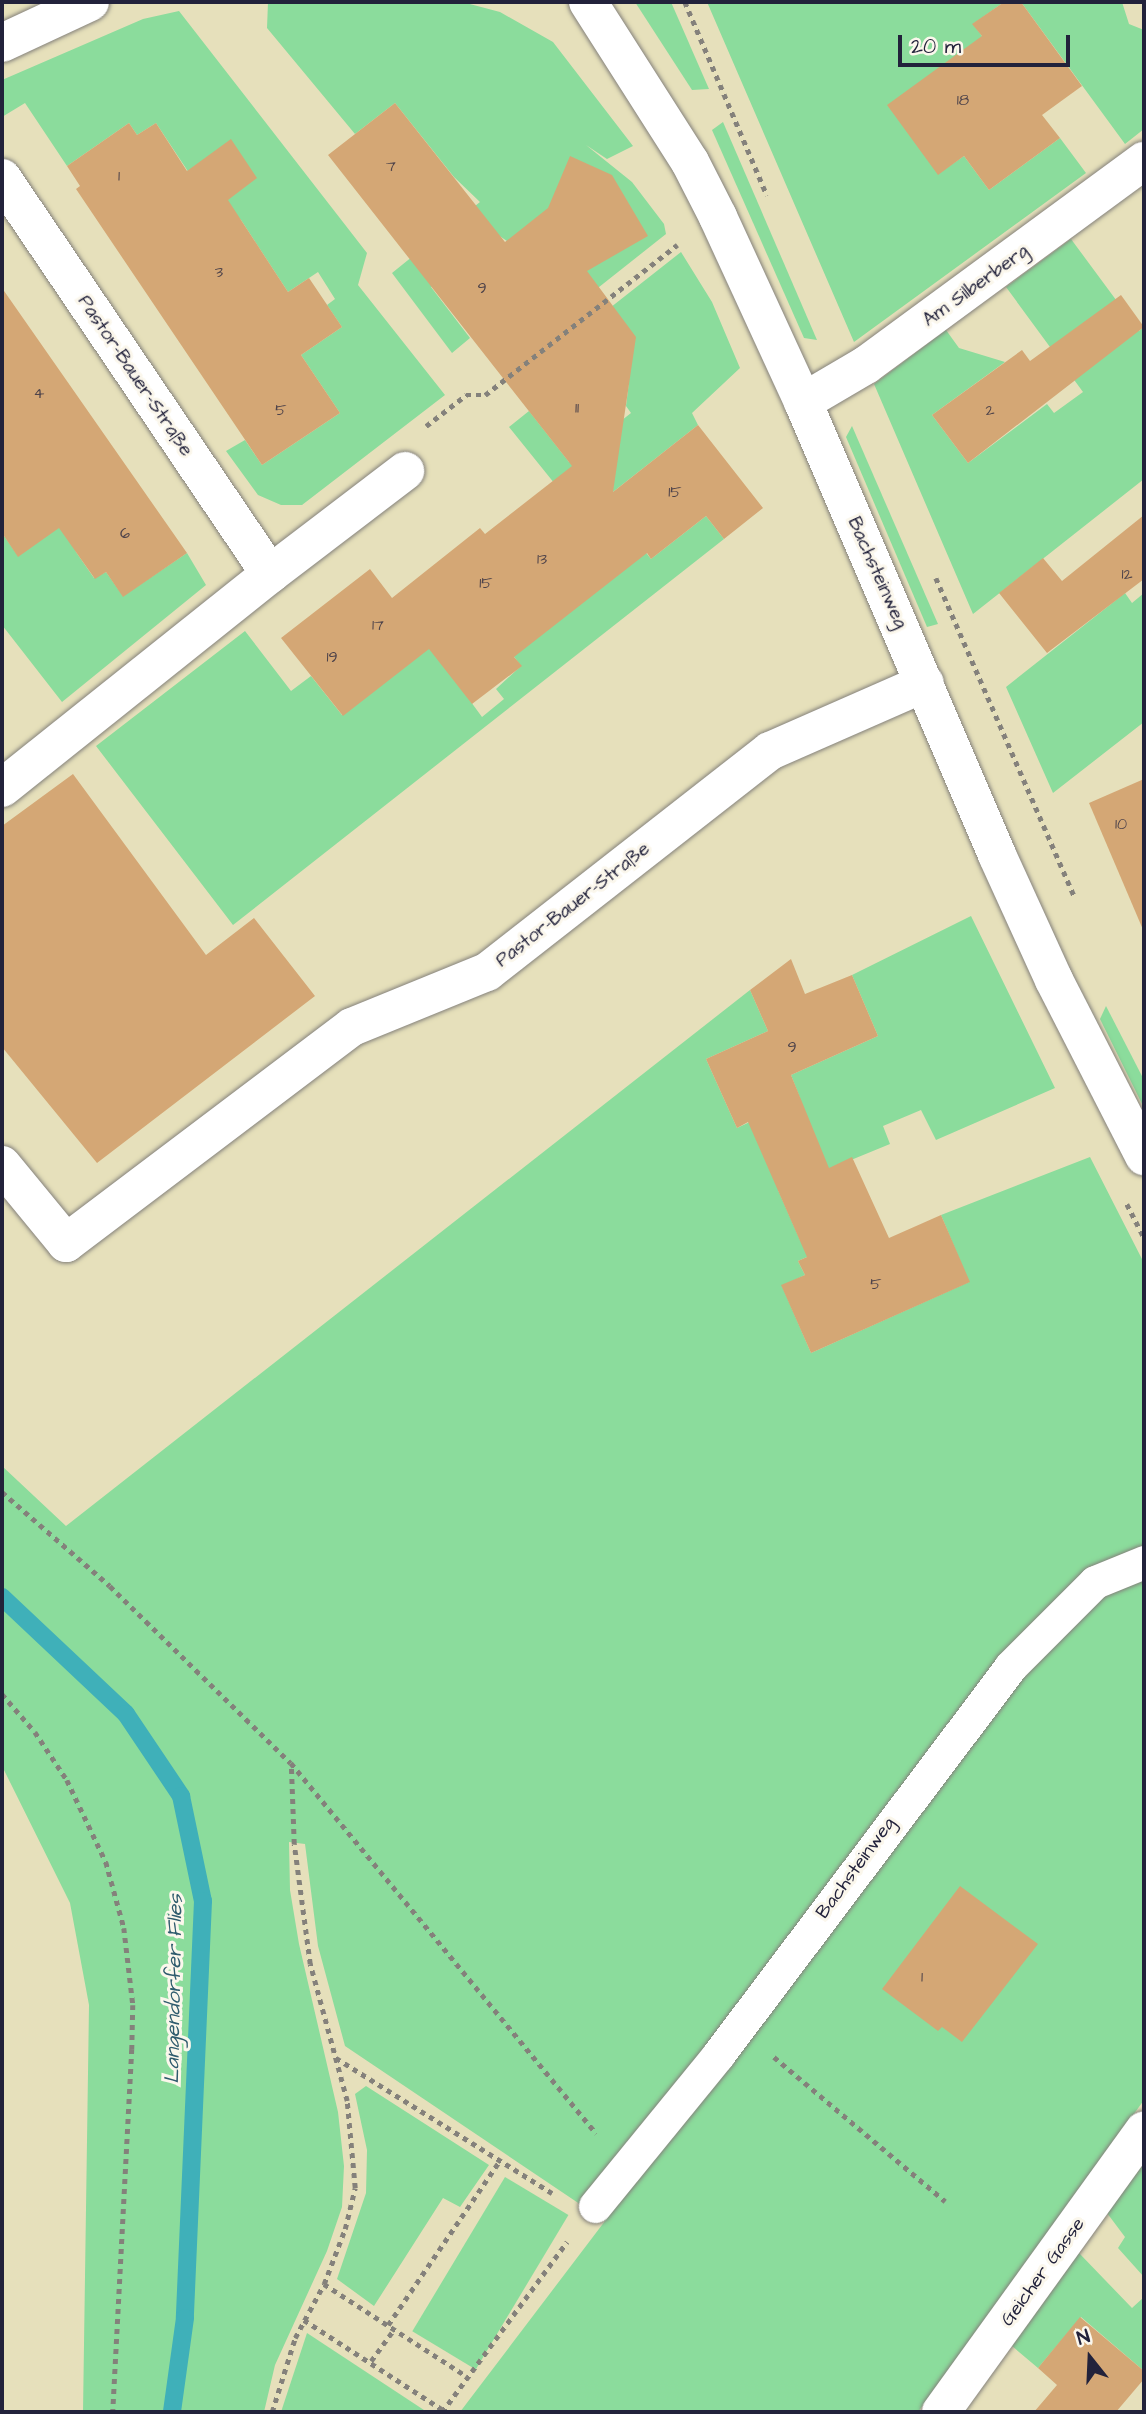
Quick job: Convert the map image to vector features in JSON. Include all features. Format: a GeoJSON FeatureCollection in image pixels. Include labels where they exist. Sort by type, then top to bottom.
{"type":"FeatureCollection","features":[{"type":"Feature","properties":{"kind":"street"},"geometry":{"type":"LineString","coordinates":[[2,43],[90,2]]}},
{"type":"Feature","properties":{"kind":"street","name":"Bachsteinweg"},"geometry":{"type":"LineString","coordinates":[[588,2],[690,162],[803,402],[1054,980],[1144,1156]]}},
{"type":"Feature","properties":{"kind":"street","name":"Am Silberberg"},"geometry":{"type":"LineString","coordinates":[[803,402],[866,365],[1144,161]]}},
{"type":"Feature","properties":{"kind":"street","name":"Pastor-Bauer-Straße"},"geometry":{"type":"LineString","coordinates":[[2,178],[270,574]]}},
{"type":"Feature","properties":{"kind":"street"},"geometry":{"type":"LineString","coordinates":[[2,788],[270,574],[405,471]]}},
{"type":"Feature","properties":{"kind":"street","name":"Pastor-Bauer-Straße"},"geometry":{"type":"LineString","coordinates":[[2,1165],[66,1242],[352,1027],[487,972],[770,751],[925,683]]}},
{"type":"Feature","properties":{"kind":"street","name":"Geicher Gasse"},"geometry":{"type":"LineString","coordinates":[[941,2412],[1144,2131]]}},
{"type":"Feature","properties":{"kind":"lane","name":"Bachsteinweg"},"geometry":{"type":"LineString","coordinates":[[592,2210],[739,2027],[1010,1667],[1095,1582],[1144,1562]]}},
{"type":"Feature","properties":{"kind":"path"},"geometry":{"type":"LineString","coordinates":[[685,2],[726,100]]}},
{"type":"Feature","properties":{"kind":"path"},"geometry":{"type":"LineString","coordinates":[[424,428],[466,395],[485,395],[683,240]]}},
{"type":"Feature","properties":{"kind":"path"},"geometry":{"type":"LineString","coordinates":[[2,1492],[110,1586],[291,1763],[625,2169]]}},
{"type":"Feature","properties":{"kind":"path"},"geometry":{"type":"LineString","coordinates":[[2,1694],[67,1780],[106,1862],[124,1928],[132,2038],[113,2412]]}},
{"type":"Feature","properties":{"kind":"path"},"geometry":{"type":"LineString","coordinates":[[272,2412],[304,2320],[324,2284],[355,2188],[347,2101],[310,1964],[294,1844],[291,1763]]}},
{"type":"Feature","properties":{"kind":"path"},"geometry":{"type":"LineString","coordinates":[[739,2027],[945,2201]]}},
{"type":"Feature","properties":{"kind":"path"},"geometry":{"type":"LineString","coordinates":[[304,2320],[371,2361],[442,2411],[592,2210],[500,2161],[336,2058]]}},
{"type":"Feature","properties":{"kind":"path"},"geometry":{"type":"LineString","coordinates":[[388,2325],[500,2161]]}},
{"type":"Feature","properties":{"kind":"path"},"geometry":{"type":"LineString","coordinates":[[324,2284],[466,2376]]}},
{"type":"Feature","properties":{"kind":"path"},"geometry":{"type":"LineString","coordinates":[[371,2361],[394,2329]]}},
{"type":"Feature","properties":{"kind":"green space"},"geometry":{"type":"Polygon","coordinates":[[[268,2],[466,3],[500,12],[553,42],[633,146],[607,159],[586,145],[632,182],[664,224],[666,234],[589,295],[498,235],[431,287],[470,338],[452,353],[392,273],[480,202],[454,177],[395,103],[355,134],[267,28],[268,2]]]}},
{"type":"Feature","properties":{"kind":"green space"},"geometry":{"type":"Polygon","coordinates":[[[635,2],[671,2],[709,89],[692,90],[635,2]]]}},
{"type":"Feature","properties":{"kind":"green space"},"geometry":{"type":"Polygon","coordinates":[[[707,2],[1004,2],[973,24],[982,36],[938,174],[964,156],[989,190],[1060,138],[1086,173],[854,342],[707,2]]]}},
{"type":"Feature","properties":{"kind":"green space"},"geometry":{"type":"Polygon","coordinates":[[[1021,2],[1122,2],[1129,24],[1144,30],[1144,129],[1125,144],[1021,2]]]}},
{"type":"Feature","properties":{"kind":"green space"},"geometry":{"type":"Polygon","coordinates":[[[179,11],[367,253],[358,285],[445,395],[302,505],[281,505],[258,495],[226,451],[245,440],[262,465],[340,413],[301,355],[342,327],[327,305],[335,299],[318,272],[288,292],[241,220],[193,179],[156,123],[137,135],[129,123],[67,166],[25,103],[2,117],[2,80],[143,19],[179,11]]]}},
{"type":"Feature","properties":{"kind":"green space"},"geometry":{"type":"Polygon","coordinates":[[[723,122],[817,340],[804,338],[712,130],[723,122]]]}},
{"type":"Feature","properties":{"kind":"green space"},"geometry":{"type":"Polygon","coordinates":[[[1071,239],[1139,331],[1144,327],[1144,479],[973,614],[874,384],[946,330],[959,348],[1005,362],[932,415],[968,463],[1047,404],[1054,413],[1083,392],[1006,287],[1071,239]]]}},
{"type":"Feature","properties":{"kind":"green space"},"geometry":{"type":"Polygon","coordinates":[[[681,252],[712,302],[740,368],[692,413],[698,425],[604,499],[651,559],[706,516],[724,539],[233,925],[96,746],[245,631],[291,691],[311,676],[342,715],[430,646],[482,717],[504,699],[496,689],[521,666],[497,634],[567,499],[509,427],[529,411],[569,462],[631,413],[626,406],[629,382],[604,379],[573,337],[681,252]]]}},
{"type":"Feature","properties":{"kind":"green space"},"geometry":{"type":"Polygon","coordinates":[[[852,426],[938,624],[927,627],[846,437],[852,426]]]}},
{"type":"Feature","properties":{"kind":"green space"},"geometry":{"type":"Polygon","coordinates":[[[68,518],[76,552],[94,578],[106,572],[123,596],[187,553],[206,585],[62,702],[2,625],[2,533],[18,556],[68,518]]]}},
{"type":"Feature","properties":{"kind":"green space"},"geometry":{"type":"Polygon","coordinates":[[[1125,593],[1132,603],[1144,593],[1144,722],[1053,793],[1006,687],[1125,593]]]}},
{"type":"Feature","properties":{"kind":"green space"},"geometry":{"type":"Polygon","coordinates":[[[971,916],[1055,1088],[936,1140],[921,1110],[883,1126],[890,1144],[778,1190],[800,1240],[881,1224],[798,1261],[805,1275],[782,1286],[811,1353],[969,1282],[941,1215],[1090,1157],[1144,1263],[1144,2100],[918,2412],[460,2412],[605,2221],[345,2046],[318,1946],[305,1844],[289,1842],[290,1890],[299,1944],[338,2112],[344,2166],[342,2207],[327,2251],[275,2365],[264,2412],[83,2412],[89,2005],[70,1903],[2,1766],[2,1466],[66,1526],[750,990],[768,1031],[706,1059],[737,1128],[800,1098],[791,1075],[878,1036],[852,975],[971,916]]]}},
{"type":"Feature","properties":{"kind":"green space"},"geometry":{"type":"Polygon","coordinates":[[[1106,1006],[1144,1080],[1144,1108],[1100,1019],[1106,1006]]]}},
{"type":"Feature","properties":{"kind":"green space"},"geometry":{"type":"Polygon","coordinates":[[[366,2086],[489,2165],[460,2207],[443,2198],[374,2306],[337,2279],[366,2193],[367,2150],[355,2094],[366,2086]]]}},
{"type":"Feature","properties":{"kind":"green space"},"geometry":{"type":"Polygon","coordinates":[[[1144,2163],[1144,2277],[1118,2248],[1125,2237],[1107,2213],[1144,2163]]]}},
{"type":"Feature","properties":{"kind":"green space"},"geometry":{"type":"Polygon","coordinates":[[[505,2177],[568,2215],[476,2369],[412,2331],[505,2177]]]}},
{"type":"Feature","properties":{"kind":"green space"},"geometry":{"type":"Polygon","coordinates":[[[1079,2253],[1132,2308],[1144,2297],[1144,2371],[1081,2317],[1038,2368],[1012,2346],[1079,2253]]]}},
{"type":"Feature","properties":{"kind":"green space"},"geometry":{"type":"Polygon","coordinates":[[[307,2333],[427,2412],[281,2412],[307,2333]]]}},
{"type":"Feature","properties":{"kind":"building"},"geometry":{"type":"Polygon","coordinates":[[[1004,2],[1021,2],[1082,86],[1042,115],[1060,138],[989,190],[964,156],[938,175],[887,105],[982,36],[972,24],[1004,2]]]}},
{"type":"Feature","properties":{"kind":"building"},"geometry":{"type":"Polygon","coordinates":[[[395,103],[505,242],[548,208],[570,156],[612,175],[648,236],[587,271],[636,337],[613,492],[698,425],[763,508],[724,539],[706,516],[651,559],[647,553],[514,657],[522,666],[472,704],[429,649],[343,716],[281,638],[370,569],[392,598],[480,528],[485,534],[572,466],[328,155],[395,103]]]}},
{"type":"Feature","properties":{"kind":"building"},"geometry":{"type":"Polygon","coordinates":[[[129,123],[137,135],[156,123],[187,171],[231,139],[257,178],[228,200],[288,292],[309,278],[342,327],[301,355],[340,413],[262,465],[76,189],[80,186],[67,166],[129,123]]]}},
{"type":"Feature","properties":{"kind":"building"},"geometry":{"type":"Polygon","coordinates":[[[2,288],[187,553],[123,597],[106,572],[95,579],[59,528],[18,557],[2,533],[2,288]]]}},
{"type":"Feature","properties":{"kind":"building"},"geometry":{"type":"Polygon","coordinates":[[[1121,295],[1144,327],[968,463],[932,415],[1022,350],[1030,361],[1121,295]]]}},
{"type":"Feature","properties":{"kind":"building"},"geometry":{"type":"Polygon","coordinates":[[[1144,515],[1144,579],[1047,653],[999,593],[1043,558],[1062,581],[1144,515]]]}},
{"type":"Feature","properties":{"kind":"building"},"geometry":{"type":"Polygon","coordinates":[[[73,774],[206,955],[254,918],[315,996],[97,1163],[2,1047],[2,826],[73,774]]]}},
{"type":"Feature","properties":{"kind":"building"},"geometry":{"type":"Polygon","coordinates":[[[1144,779],[1144,932],[1089,803],[1144,779]]]}},
{"type":"Feature","properties":{"kind":"building"},"geometry":{"type":"Polygon","coordinates":[[[791,959],[805,994],[852,975],[878,1036],[791,1075],[829,1168],[852,1157],[889,1238],[941,1215],[970,1282],[811,1353],[781,1285],[805,1275],[798,1261],[807,1257],[748,1122],[737,1128],[706,1059],[768,1031],[750,990],[791,959]]]}},
{"type":"Feature","properties":{"kind":"building"},"geometry":{"type":"Polygon","coordinates":[[[960,1886],[1038,1944],[962,2042],[942,2027],[938,2031],[882,1989],[960,1886]]]}},
{"type":"Feature","properties":{"kind":"building"},"geometry":{"type":"Polygon","coordinates":[[[1080,2317],[1144,2371],[1144,2379],[1116,2412],[1034,2412],[1057,2385],[1038,2368],[1080,2317]]]}},
{"type":"Feature","properties":{"kind":"waterway","name":"Langendorfer Flies"},"geometry":{"type":"LineString","coordinates":[[2,1597],[126,1714],[181,1796],[203,1901],[185,2318],[172,2412]]}}]}
